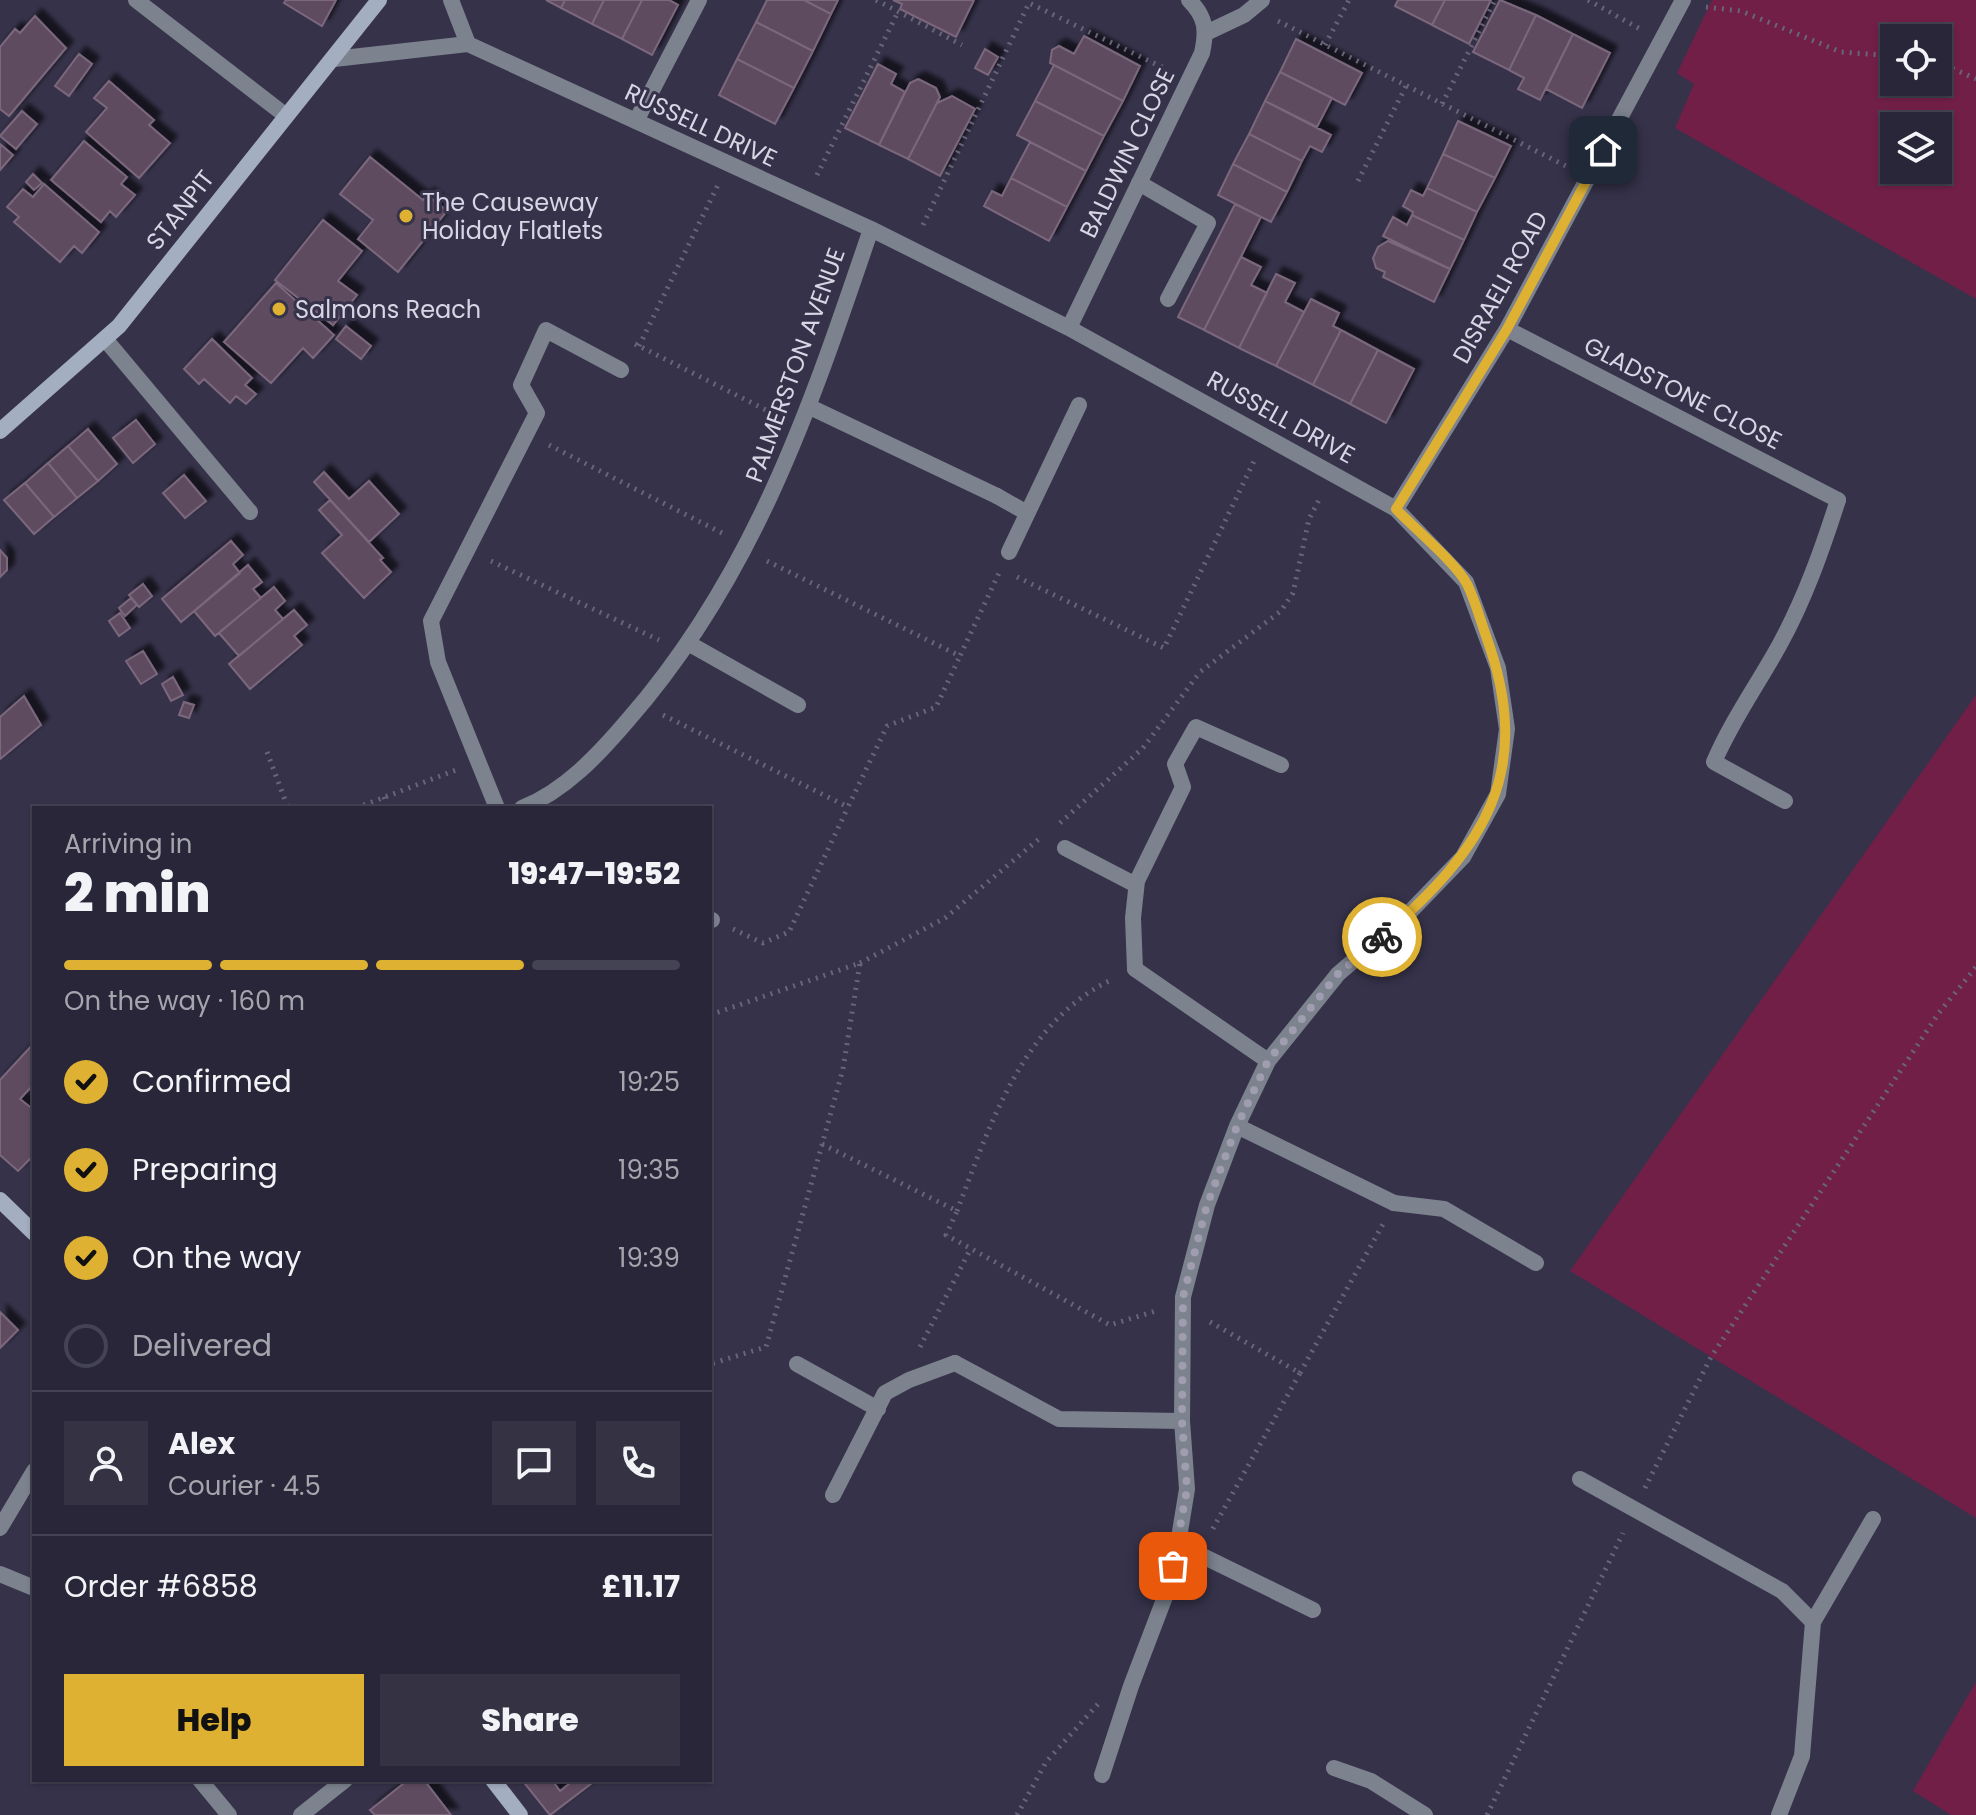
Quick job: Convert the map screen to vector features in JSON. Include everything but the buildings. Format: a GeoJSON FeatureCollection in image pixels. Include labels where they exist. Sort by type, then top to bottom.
{"type":"FeatureCollection","features":[{"type":"Feature","properties":{"kind":"street"},"geometry":{"type":"LineString","coordinates":[[136,0],[285,115]]}},
{"type":"Feature","properties":{"kind":"street","name":"STANPIT"},"geometry":{"type":"LineString","coordinates":[[0,431],[105,339],[379,0]]}},
{"type":"Feature","properties":{"kind":"street"},"geometry":{"type":"LineString","coordinates":[[334,59],[468,44],[451,0]]}},
{"type":"Feature","properties":{"kind":"street"},"geometry":{"type":"LineString","coordinates":[[636,121],[699,0]]}},
{"type":"Feature","properties":{"kind":"street"},"geometry":{"type":"LineString","coordinates":[[1189,0],[1203,13],[1206,33],[1257,4]]}},
{"type":"Feature","properties":{"kind":"street","name":"DISRAELI ROAD"},"geometry":{"type":"LineString","coordinates":[[1396,509],[1507,329],[1682,2]]}},
{"type":"Feature","properties":{"kind":"street","name":"BALDWIN CLOSE"},"geometry":{"type":"LineString","coordinates":[[1069,328],[1202,53],[1206,33]]}},
{"type":"Feature","properties":{"kind":"street","name":"RUSSELL DRIVE"},"geometry":{"type":"LineString","coordinates":[[468,44],[871,229],[1069,328],[1396,509],[1466,582],[1498,668],[1507,729],[1498,794],[1463,857],[1407,915],[1338,974],[1268,1061],[1237,1126],[1207,1205],[1184,1305],[1182,1421],[1187,1489],[1178,1544],[1168,1589],[1131,1686],[1102,1775]]}},
{"type":"Feature","properties":{"kind":"street"},"geometry":{"type":"LineString","coordinates":[[1139,183],[1208,223],[1168,299]]}},
{"type":"Feature","properties":{"kind":"street","name":"PALMERSTON AVENUE"},"geometry":{"type":"LineString","coordinates":[[527,806],[588,763],[642,704],[685,647],[746,548],[802,428],[871,229]]}},
{"type":"Feature","properties":{"kind":"street","name":"GLADSTONE CLOSE"},"geometry":{"type":"LineString","coordinates":[[1507,329],[1838,500],[1815,573],[1780,645],[1731,722],[1714,762],[1785,801]]}},
{"type":"Feature","properties":{"kind":"street"},"geometry":{"type":"LineString","coordinates":[[496,806],[438,662],[431,621],[537,413],[521,385],[546,330],[621,370]]}},
{"type":"Feature","properties":{"kind":"street"},"geometry":{"type":"LineString","coordinates":[[105,339],[250,512]]}},
{"type":"Feature","properties":{"kind":"street"},"geometry":{"type":"LineString","coordinates":[[1009,552],[1079,405]]}},
{"type":"Feature","properties":{"kind":"street"},"geometry":{"type":"LineString","coordinates":[[810,407],[1027,513]]}},
{"type":"Feature","properties":{"kind":"street"},"geometry":{"type":"LineString","coordinates":[[685,647],[798,705]]}},
{"type":"Feature","properties":{"kind":"street"},"geometry":{"type":"LineString","coordinates":[[1268,1061],[1135,969],[1133,918],[1136,885],[1183,787],[1175,764],[1196,727],[1281,765]]}},
{"type":"Feature","properties":{"kind":"street"},"geometry":{"type":"LineString","coordinates":[[1065,848],[1136,885]]}},
{"type":"Feature","properties":{"kind":"street"},"geometry":{"type":"LineString","coordinates":[[1237,1126],[1394,1203],[1444,1209],[1536,1263]]}},
{"type":"Feature","properties":{"kind":"street"},"geometry":{"type":"LineString","coordinates":[[0,1200],[32,1231]]}},
{"type":"Feature","properties":{"kind":"street"},"geometry":{"type":"LineString","coordinates":[[833,1495],[885,1393],[955,1363],[1059,1419],[1182,1421]]}},
{"type":"Feature","properties":{"kind":"street"},"geometry":{"type":"LineString","coordinates":[[797,1364],[878,1409]]}},
{"type":"Feature","properties":{"kind":"street"},"geometry":{"type":"LineString","coordinates":[[0,1528],[32,1474]]}},
{"type":"Feature","properties":{"kind":"street"},"geometry":{"type":"LineString","coordinates":[[1580,1479],[1782,1591],[1813,1622]]}},
{"type":"Feature","properties":{"kind":"street"},"geometry":{"type":"LineString","coordinates":[[1779,1815],[1802,1756],[1813,1622],[1873,1519]]}},
{"type":"Feature","properties":{"kind":"street"},"geometry":{"type":"LineString","coordinates":[[1178,1544],[1313,1610]]}},
{"type":"Feature","properties":{"kind":"street"},"geometry":{"type":"LineString","coordinates":[[0,1574],[32,1587]]}},
{"type":"Feature","properties":{"kind":"street"},"geometry":{"type":"LineString","coordinates":[[1334,1768],[1371,1781],[1425,1815]]}},
{"type":"Feature","properties":{"kind":"street"},"geometry":{"type":"LineString","coordinates":[[202,1782],[229,1815]]}},
{"type":"Feature","properties":{"kind":"street"},"geometry":{"type":"LineString","coordinates":[[301,1815],[342,1782]]}},
{"type":"Feature","properties":{"kind":"street"},"geometry":{"type":"LineString","coordinates":[[495,1782],[520,1815]]}},
{"type":"Feature","properties":{"kind":"path"},"geometry":{"type":"LineString","coordinates":[[876,0],[962,45]]}},
{"type":"Feature","properties":{"kind":"path"},"geometry":{"type":"LineString","coordinates":[[1325,45],[1349,0]]}},
{"type":"Feature","properties":{"kind":"path"},"geometry":{"type":"LineString","coordinates":[[1442,104],[1495,0]]}},
{"type":"Feature","properties":{"kind":"path"},"geometry":{"type":"LineString","coordinates":[[1588,0],[1661,40]]}},
{"type":"Feature","properties":{"kind":"path"},"geometry":{"type":"LineString","coordinates":[[911,249],[1026,2],[1189,80]]}},
{"type":"Feature","properties":{"kind":"path"},"geometry":{"type":"LineString","coordinates":[[1682,2],[1741,11],[1841,52],[1880,55]]}},
{"type":"Feature","properties":{"kind":"path"},"geometry":{"type":"LineString","coordinates":[[1257,4],[1325,45],[1588,178]]}},
{"type":"Feature","properties":{"kind":"path"},"geometry":{"type":"LineString","coordinates":[[805,199],[898,12]]}},
{"type":"Feature","properties":{"kind":"path"},"geometry":{"type":"LineString","coordinates":[[1952,68],[1976,79]]}},
{"type":"Feature","properties":{"kind":"path"},"geometry":{"type":"LineString","coordinates":[[1358,181],[1406,86]]}},
{"type":"Feature","properties":{"kind":"path"},"geometry":{"type":"LineString","coordinates":[[639,346],[728,164]]}},
{"type":"Feature","properties":{"kind":"path"},"geometry":{"type":"LineString","coordinates":[[621,370],[634,344],[802,428]]}},
{"type":"Feature","properties":{"kind":"path"},"geometry":{"type":"LineString","coordinates":[[527,434],[960,656]]}},
{"type":"Feature","properties":{"kind":"path"},"geometry":{"type":"LineString","coordinates":[[1001,569],[1164,648],[1265,436]]}},
{"type":"Feature","properties":{"kind":"path"},"geometry":{"type":"LineString","coordinates":[[1053,829],[1143,748],[1200,672],[1281,611],[1293,593],[1309,519],[1333,473]]}},
{"type":"Feature","properties":{"kind":"path"},"geometry":{"type":"LineString","coordinates":[[467,550],[685,647]]}},
{"type":"Feature","properties":{"kind":"path"},"geometry":{"type":"LineString","coordinates":[[712,920],[763,943],[789,932],[887,726],[936,707],[1009,552]]}},
{"type":"Feature","properties":{"kind":"path"},"geometry":{"type":"LineString","coordinates":[[642,704],[848,807]]}},
{"type":"Feature","properties":{"kind":"path"},"geometry":{"type":"LineString","coordinates":[[267,752],[287,806]]}},
{"type":"Feature","properties":{"kind":"path"},"geometry":{"type":"LineString","coordinates":[[361,806],[478,762]]}},
{"type":"Feature","properties":{"kind":"path"},"geometry":{"type":"LineString","coordinates":[[384,797],[387,806]]}},
{"type":"Feature","properties":{"kind":"path"},"geometry":{"type":"LineString","coordinates":[[712,1014],[860,963],[945,918],[1041,838]]}},
{"type":"Feature","properties":{"kind":"path"},"geometry":{"type":"LineString","coordinates":[[712,1363],[766,1347],[843,1069],[860,963]]}},
{"type":"Feature","properties":{"kind":"path"},"geometry":{"type":"LineString","coordinates":[[1487,1815],[1711,1357],[1938,1014],[1976,967]]}},
{"type":"Feature","properties":{"kind":"path"},"geometry":{"type":"LineString","coordinates":[[1135,969],[1091,990],[1024,1060],[998,1105],[946,1235],[1110,1325],[1184,1305],[1300,1373]]}},
{"type":"Feature","properties":{"kind":"path"},"geometry":{"type":"LineString","coordinates":[[822,1144],[957,1211]]}},
{"type":"Feature","properties":{"kind":"path"},"geometry":{"type":"LineString","coordinates":[[1199,1554],[1394,1203]]}},
{"type":"Feature","properties":{"kind":"path"},"geometry":{"type":"LineString","coordinates":[[901,1384],[971,1248]]}},
{"type":"Feature","properties":{"kind":"path"},"geometry":{"type":"LineString","coordinates":[[1017,1815],[1046,1762],[1092,1708],[1131,1686]]}},
{"type":"Feature","properties":{"kind":"shaded area"},"geometry":{"type":"Polygon","coordinates":[[[1712,0],[1976,0],[1976,299],[1675,128],[1694,84],[1677,73],[1712,0]]]}},
{"type":"Feature","properties":{"kind":"shaded area"},"geometry":{"type":"Polygon","coordinates":[[[1976,695],[1976,1518],[1570,1271],[1976,695]]]}},
{"type":"Feature","properties":{"kind":"shaded area"},"geometry":{"type":"Polygon","coordinates":[[[1976,1682],[1976,1815],[1951,1815],[1913,1791],[1976,1682]]]}},
{"type":"Feature","properties":{"kind":"way so far"},"geometry":{"type":"LineString","coordinates":[[1173,1566],[1187,1489],[1182,1421],[1183,1297],[1207,1205],[1237,1126],[1268,1061],[1338,974],[1382,937]]}},
{"type":"Feature","properties":{"kind":"place","name":"The Causeway Holiday Flatlets"},"geometry":{"type":"Point","coordinates":[406,216]}},
{"type":"Feature","properties":{"kind":"place","name":"Salmons Reach"},"geometry":{"type":"Point","coordinates":[279,309]}},
{"type":"Feature","properties":{"kind":"route"},"geometry":{"type":"LineString","coordinates":[[1382,937],[1463,857],[1498,794],[1507,729],[1498,668],[1466,582],[1396,509],[1507,329],[1603,150]]}}]}
